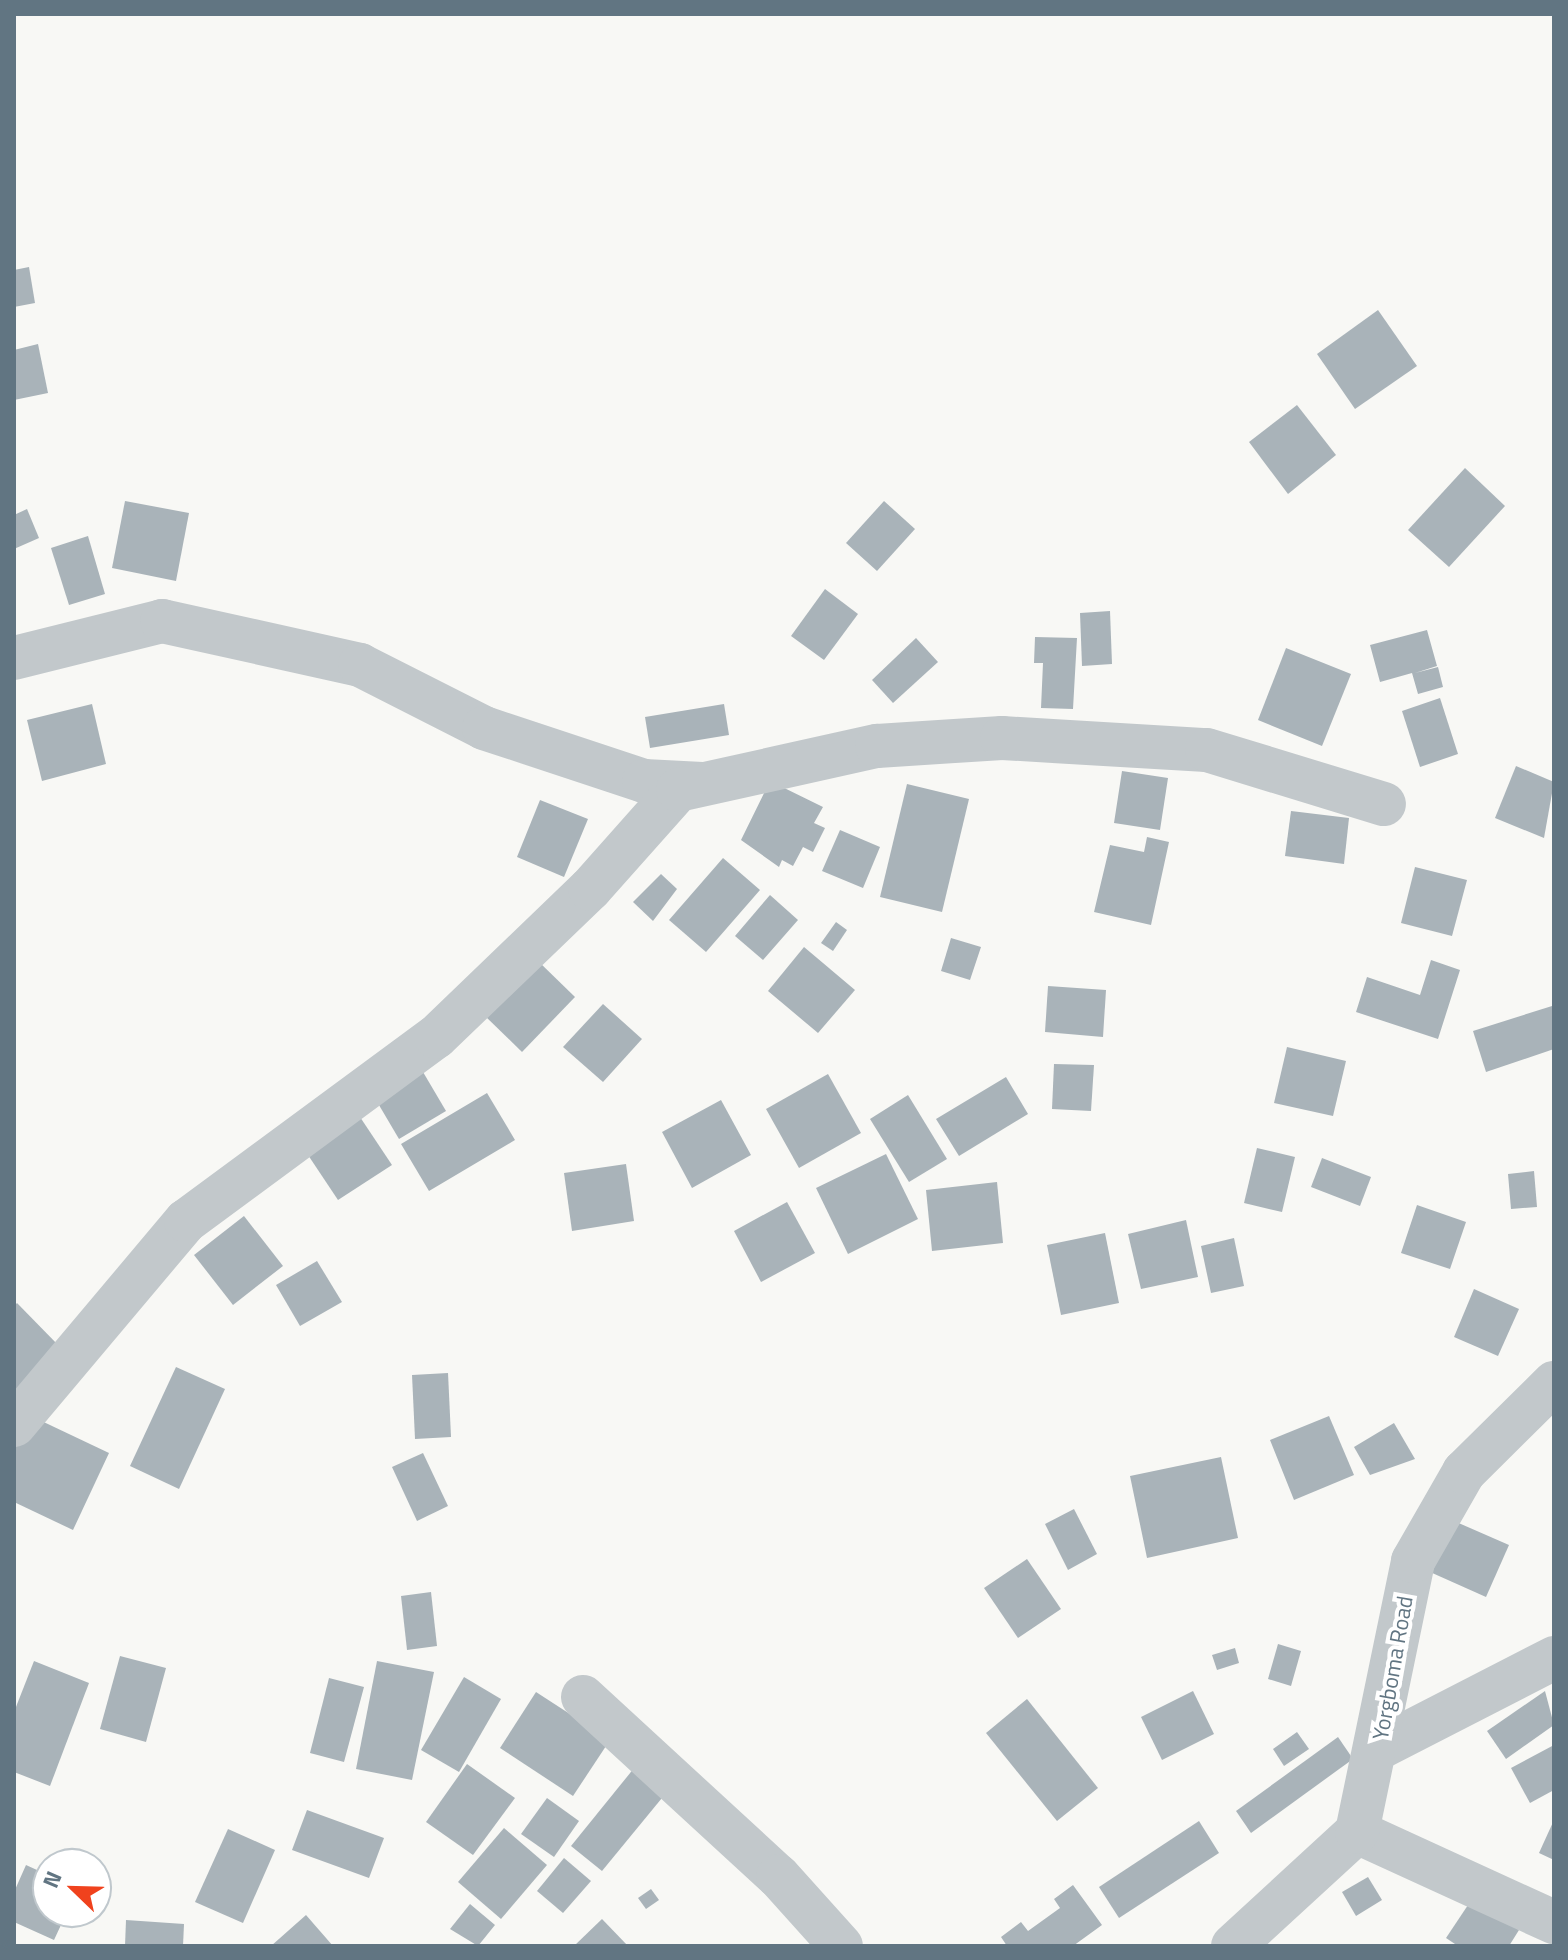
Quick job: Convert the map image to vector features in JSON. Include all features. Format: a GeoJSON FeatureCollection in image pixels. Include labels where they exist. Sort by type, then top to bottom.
{"type":"FeatureCollection","features":[{"type":"Feature","properties":{"kind":"street"},"geometry":{"type":"LineString","coordinates":[[14,658],[162,621],[360,665],[484,728],[644,781],[702,784]]}},
{"type":"Feature","properties":{"kind":"street"},"geometry":{"type":"LineString","coordinates":[[14,1425],[186,1221],[436,1037],[678,790],[877,746],[1016,738],[1207,750],[1384,804]]}},
{"type":"Feature","properties":{"kind":"street","name":"Yorgboma Road"},"geometry":{"type":"LineString","coordinates":[[1357,1832],[1379,1748],[1413,1561],[1464,1472],[1554,1383]]}},
{"type":"Feature","properties":{"kind":"street"},"geometry":{"type":"LineString","coordinates":[[1379,1748],[1554,1658]]}},
{"type":"Feature","properties":{"kind":"street"},"geometry":{"type":"LineString","coordinates":[[583,1697],[778,1876],[841,1946]]}},
{"type":"Feature","properties":{"kind":"street"},"geometry":{"type":"LineString","coordinates":[[1233,1946],[1357,1832],[1554,1922]]}},
{"type":"Feature","properties":{"kind":"building"},"geometry":{"type":"Polygon","coordinates":[[[29,267],[35,303],[14,307],[14,270],[29,267]]]}},
{"type":"Feature","properties":{"kind":"building"},"geometry":{"type":"Polygon","coordinates":[[[1378,310],[1417,366],[1355,409],[1317,354],[1378,310]]]}},
{"type":"Feature","properties":{"kind":"building"},"geometry":{"type":"Polygon","coordinates":[[[38,344],[48,393],[14,400],[14,350],[38,344]]]}},
{"type":"Feature","properties":{"kind":"building"},"geometry":{"type":"Polygon","coordinates":[[[1297,405],[1336,455],[1288,494],[1249,442],[1297,405]]]}},
{"type":"Feature","properties":{"kind":"building"},"geometry":{"type":"Polygon","coordinates":[[[1465,468],[1505,506],[1449,567],[1408,530],[1465,468]]]}},
{"type":"Feature","properties":{"kind":"building"},"geometry":{"type":"Polygon","coordinates":[[[125,501],[189,513],[176,581],[112,568],[125,501]]]}},
{"type":"Feature","properties":{"kind":"building"},"geometry":{"type":"Polygon","coordinates":[[[884,501],[915,529],[877,571],[846,543],[884,501]]]}},
{"type":"Feature","properties":{"kind":"building"},"geometry":{"type":"Polygon","coordinates":[[[27,509],[39,538],[14,549],[14,515],[27,509]]]}},
{"type":"Feature","properties":{"kind":"building"},"geometry":{"type":"Polygon","coordinates":[[[88,536],[105,594],[69,605],[51,548],[88,536]]]}},
{"type":"Feature","properties":{"kind":"building"},"geometry":{"type":"Polygon","coordinates":[[[825,589],[858,614],[824,660],[791,636],[825,589]]]}},
{"type":"Feature","properties":{"kind":"building"},"geometry":{"type":"Polygon","coordinates":[[[1110,611],[1112,664],[1082,666],[1080,613],[1110,611]]]}},
{"type":"Feature","properties":{"kind":"building"},"geometry":{"type":"Polygon","coordinates":[[[1427,630],[1437,666],[1415,673],[1438,667],[1443,687],[1418,694],[1412,673],[1380,682],[1370,645],[1427,630]]]}},
{"type":"Feature","properties":{"kind":"building"},"geometry":{"type":"Polygon","coordinates":[[[1035,637],[1077,638],[1073,709],[1041,708],[1043,663],[1034,663],[1035,637]]]}},
{"type":"Feature","properties":{"kind":"building"},"geometry":{"type":"Polygon","coordinates":[[[916,638],[938,662],[893,703],[872,680],[916,638]]]}},
{"type":"Feature","properties":{"kind":"building"},"geometry":{"type":"Polygon","coordinates":[[[1286,648],[1351,674],[1322,746],[1258,720],[1286,648]]]}},
{"type":"Feature","properties":{"kind":"building"},"geometry":{"type":"Polygon","coordinates":[[[1440,698],[1458,754],[1420,767],[1402,711],[1440,698]]]}},
{"type":"Feature","properties":{"kind":"building"},"geometry":{"type":"Polygon","coordinates":[[[92,704],[106,764],[42,781],[27,720],[92,704]]]}},
{"type":"Feature","properties":{"kind":"building"},"geometry":{"type":"Polygon","coordinates":[[[724,704],[729,735],[650,748],[645,717],[724,704]]]}},
{"type":"Feature","properties":{"kind":"building"},"geometry":{"type":"Polygon","coordinates":[[[1516,766],[1554,782],[1544,838],[1495,818],[1516,766]]]}},
{"type":"Feature","properties":{"kind":"building"},"geometry":{"type":"Polygon","coordinates":[[[1122,771],[1168,778],[1160,830],[1114,823],[1122,771]]]}},
{"type":"Feature","properties":{"kind":"building"},"geometry":{"type":"Polygon","coordinates":[[[770,781],[823,807],[814,823],[825,828],[813,852],[803,847],[793,866],[782,860],[779,867],[741,840],[770,781]]]}},
{"type":"Feature","properties":{"kind":"building"},"geometry":{"type":"Polygon","coordinates":[[[907,784],[969,799],[942,912],[880,897],[907,784]]]}},
{"type":"Feature","properties":{"kind":"building"},"geometry":{"type":"Polygon","coordinates":[[[540,800],[588,819],[564,877],[517,857],[540,800]]]}},
{"type":"Feature","properties":{"kind":"building"},"geometry":{"type":"Polygon","coordinates":[[[1291,811],[1349,818],[1344,864],[1285,856],[1291,811]]]}},
{"type":"Feature","properties":{"kind":"building"},"geometry":{"type":"Polygon","coordinates":[[[840,830],[880,847],[863,888],[822,871],[840,830]]]}},
{"type":"Feature","properties":{"kind":"building"},"geometry":{"type":"Polygon","coordinates":[[[1147,837],[1169,842],[1151,925],[1094,912],[1110,845],[1144,852],[1147,837]]]}},
{"type":"Feature","properties":{"kind":"building"},"geometry":{"type":"Polygon","coordinates":[[[723,858],[760,890],[706,952],[669,920],[723,858]]]}},
{"type":"Feature","properties":{"kind":"building"},"geometry":{"type":"Polygon","coordinates":[[[1415,867],[1467,880],[1452,936],[1401,923],[1415,867]]]}},
{"type":"Feature","properties":{"kind":"building"},"geometry":{"type":"Polygon","coordinates":[[[661,874],[677,889],[653,921],[633,902],[661,874]]]}},
{"type":"Feature","properties":{"kind":"building"},"geometry":{"type":"Polygon","coordinates":[[[770,895],[798,920],[763,960],[735,936],[770,895]]]}},
{"type":"Feature","properties":{"kind":"building"},"geometry":{"type":"Polygon","coordinates":[[[836,922],[847,930],[833,951],[821,943],[836,922]]]}},
{"type":"Feature","properties":{"kind":"building"},"geometry":{"type":"Polygon","coordinates":[[[951,938],[981,947],[970,980],[941,971],[951,938]]]}},
{"type":"Feature","properties":{"kind":"building"},"geometry":{"type":"Polygon","coordinates":[[[804,947],[855,990],[818,1033],[768,991],[804,947]]]}},
{"type":"Feature","properties":{"kind":"building"},"geometry":{"type":"Polygon","coordinates":[[[537,960],[575,997],[522,1052],[484,1015],[537,960]]]}},
{"type":"Feature","properties":{"kind":"building"},"geometry":{"type":"Polygon","coordinates":[[[1431,960],[1460,970],[1438,1039],[1356,1012],[1367,977],[1420,995],[1431,960]]]}},
{"type":"Feature","properties":{"kind":"building"},"geometry":{"type":"Polygon","coordinates":[[[1048,986],[1106,990],[1103,1037],[1045,1032],[1048,986]]]}},
{"type":"Feature","properties":{"kind":"building"},"geometry":{"type":"Polygon","coordinates":[[[603,1004],[642,1039],[603,1082],[563,1047],[603,1004]]]}},
{"type":"Feature","properties":{"kind":"building"},"geometry":{"type":"Polygon","coordinates":[[[1552,1006],[1554,1049],[1486,1072],[1473,1031],[1552,1006]]]}},
{"type":"Feature","properties":{"kind":"building"},"geometry":{"type":"Polygon","coordinates":[[[1287,1047],[1346,1061],[1333,1116],[1274,1103],[1287,1047]]]}},
{"type":"Feature","properties":{"kind":"building"},"geometry":{"type":"Polygon","coordinates":[[[1054,1064],[1094,1065],[1091,1111],[1052,1109],[1054,1064]]]}},
{"type":"Feature","properties":{"kind":"building"},"geometry":{"type":"Polygon","coordinates":[[[423,1072],[446,1111],[399,1139],[376,1100],[423,1072]]]}},
{"type":"Feature","properties":{"kind":"building"},"geometry":{"type":"Polygon","coordinates":[[[828,1074],[861,1133],[799,1168],[766,1109],[828,1074]]]}},
{"type":"Feature","properties":{"kind":"building"},"geometry":{"type":"Polygon","coordinates":[[[1006,1077],[1028,1114],[959,1156],[936,1119],[1006,1077]]]}},
{"type":"Feature","properties":{"kind":"building"},"geometry":{"type":"Polygon","coordinates":[[[487,1093],[515,1140],[429,1191],[401,1144],[487,1093]]]}},
{"type":"Feature","properties":{"kind":"building"},"geometry":{"type":"Polygon","coordinates":[[[908,1095],[947,1159],[909,1182],[870,1119],[908,1095]]]}},
{"type":"Feature","properties":{"kind":"building"},"geometry":{"type":"Polygon","coordinates":[[[721,1100],[751,1155],[692,1188],[662,1132],[721,1100]]]}},
{"type":"Feature","properties":{"kind":"building"},"geometry":{"type":"Polygon","coordinates":[[[360,1117],[392,1165],[338,1200],[306,1152],[360,1117]]]}},
{"type":"Feature","properties":{"kind":"building"},"geometry":{"type":"Polygon","coordinates":[[[1257,1148],[1295,1157],[1282,1212],[1244,1203],[1257,1148]]]}},
{"type":"Feature","properties":{"kind":"building"},"geometry":{"type":"Polygon","coordinates":[[[886,1154],[918,1219],[848,1254],[816,1188],[886,1154]]]}},
{"type":"Feature","properties":{"kind":"building"},"geometry":{"type":"Polygon","coordinates":[[[1322,1158],[1371,1177],[1360,1206],[1311,1187],[1322,1158]]]}},
{"type":"Feature","properties":{"kind":"building"},"geometry":{"type":"Polygon","coordinates":[[[626,1164],[634,1221],[572,1231],[564,1173],[626,1164]]]}},
{"type":"Feature","properties":{"kind":"building"},"geometry":{"type":"Polygon","coordinates":[[[1534,1171],[1537,1207],[1511,1209],[1508,1174],[1534,1171]]]}},
{"type":"Feature","properties":{"kind":"building"},"geometry":{"type":"Polygon","coordinates":[[[997,1182],[1003,1243],[932,1251],[926,1190],[997,1182]]]}},
{"type":"Feature","properties":{"kind":"building"},"geometry":{"type":"Polygon","coordinates":[[[787,1202],[815,1253],[761,1282],[734,1231],[787,1202]]]}},
{"type":"Feature","properties":{"kind":"building"},"geometry":{"type":"Polygon","coordinates":[[[1417,1205],[1466,1222],[1450,1269],[1401,1253],[1417,1205]]]}},
{"type":"Feature","properties":{"kind":"building"},"geometry":{"type":"Polygon","coordinates":[[[244,1216],[283,1266],[233,1305],[194,1255],[244,1216]]]}},
{"type":"Feature","properties":{"kind":"building"},"geometry":{"type":"Polygon","coordinates":[[[1186,1220],[1198,1277],[1141,1289],[1128,1234],[1186,1220]]]}},
{"type":"Feature","properties":{"kind":"building"},"geometry":{"type":"Polygon","coordinates":[[[1105,1233],[1119,1303],[1061,1315],[1047,1245],[1105,1233]]]}},
{"type":"Feature","properties":{"kind":"building"},"geometry":{"type":"Polygon","coordinates":[[[1234,1238],[1244,1286],[1211,1293],[1201,1246],[1234,1238]]]}},
{"type":"Feature","properties":{"kind":"building"},"geometry":{"type":"Polygon","coordinates":[[[317,1261],[342,1302],[300,1326],[276,1285],[317,1261]]]}},
{"type":"Feature","properties":{"kind":"building"},"geometry":{"type":"Polygon","coordinates":[[[1474,1289],[1519,1309],[1498,1356],[1454,1337],[1474,1289]]]}},
{"type":"Feature","properties":{"kind":"building"},"geometry":{"type":"Polygon","coordinates":[[[17,1303],[61,1348],[14,1393],[14,1306],[17,1303]]]}},
{"type":"Feature","properties":{"kind":"building"},"geometry":{"type":"Polygon","coordinates":[[[176,1367],[225,1389],[179,1489],[130,1466],[176,1367]]]}},
{"type":"Feature","properties":{"kind":"building"},"geometry":{"type":"Polygon","coordinates":[[[448,1373],[451,1437],[415,1439],[412,1375],[448,1373]]]}},
{"type":"Feature","properties":{"kind":"building"},"geometry":{"type":"Polygon","coordinates":[[[31,1416],[109,1453],[73,1530],[14,1502],[14,1451],[31,1416]]]}},
{"type":"Feature","properties":{"kind":"building"},"geometry":{"type":"Polygon","coordinates":[[[1329,1416],[1354,1475],[1294,1500],[1270,1440],[1329,1416]]]}},
{"type":"Feature","properties":{"kind":"building"},"geometry":{"type":"Polygon","coordinates":[[[1394,1423],[1415,1459],[1370,1475],[1354,1447],[1394,1423]]]}},
{"type":"Feature","properties":{"kind":"building"},"geometry":{"type":"Polygon","coordinates":[[[423,1453],[448,1506],[417,1521],[392,1467],[423,1453]]]}},
{"type":"Feature","properties":{"kind":"building"},"geometry":{"type":"Polygon","coordinates":[[[1221,1457],[1238,1538],[1147,1558],[1130,1476],[1221,1457]]]}},
{"type":"Feature","properties":{"kind":"building"},"geometry":{"type":"Polygon","coordinates":[[[1074,1509],[1097,1554],[1068,1570],[1045,1524],[1074,1509]]]}},
{"type":"Feature","properties":{"kind":"building"},"geometry":{"type":"Polygon","coordinates":[[[1454,1521],[1509,1545],[1486,1597],[1430,1572],[1454,1521]]]}},
{"type":"Feature","properties":{"kind":"building"},"geometry":{"type":"Polygon","coordinates":[[[1027,1559],[1061,1609],[1018,1638],[984,1588],[1027,1559]]]}},
{"type":"Feature","properties":{"kind":"building"},"geometry":{"type":"Polygon","coordinates":[[[431,1592],[437,1646],[407,1650],[401,1596],[431,1592]]]}},
{"type":"Feature","properties":{"kind":"building"},"geometry":{"type":"Polygon","coordinates":[[[1278,1644],[1301,1651],[1291,1686],[1268,1679],[1278,1644]]]}},
{"type":"Feature","properties":{"kind":"building"},"geometry":{"type":"Polygon","coordinates":[[[1235,1648],[1239,1663],[1217,1670],[1212,1655],[1235,1648]]]}},
{"type":"Feature","properties":{"kind":"building"},"geometry":{"type":"Polygon","coordinates":[[[120,1656],[166,1668],[146,1742],[100,1729],[120,1656]]]}},
{"type":"Feature","properties":{"kind":"building"},"geometry":{"type":"Polygon","coordinates":[[[34,1661],[89,1683],[50,1786],[14,1772],[14,1712],[34,1661]]]}},
{"type":"Feature","properties":{"kind":"building"},"geometry":{"type":"Polygon","coordinates":[[[377,1661],[434,1672],[412,1780],[356,1769],[377,1661]]]}},
{"type":"Feature","properties":{"kind":"building"},"geometry":{"type":"Polygon","coordinates":[[[464,1677],[501,1699],[459,1772],[421,1750],[464,1677]]]}},
{"type":"Feature","properties":{"kind":"building"},"geometry":{"type":"Polygon","coordinates":[[[329,1678],[364,1687],[344,1762],[310,1753],[329,1678]]]}},
{"type":"Feature","properties":{"kind":"building"},"geometry":{"type":"Polygon","coordinates":[[[1193,1691],[1214,1734],[1162,1760],[1141,1717],[1193,1691]]]}},
{"type":"Feature","properties":{"kind":"building"},"geometry":{"type":"Polygon","coordinates":[[[1545,1691],[1554,1725],[1506,1759],[1487,1731],[1545,1691]]]}},
{"type":"Feature","properties":{"kind":"building"},"geometry":{"type":"Polygon","coordinates":[[[536,1692],[610,1740],[573,1796],[500,1748],[536,1692]]]}},
{"type":"Feature","properties":{"kind":"building"},"geometry":{"type":"Polygon","coordinates":[[[1027,1699],[1098,1788],[1057,1821],[986,1733],[1027,1699]]]}},
{"type":"Feature","properties":{"kind":"building"},"geometry":{"type":"Polygon","coordinates":[[[1297,1732],[1309,1749],[1284,1766],[1273,1749],[1297,1732]]]}},
{"type":"Feature","properties":{"kind":"building"},"geometry":{"type":"Polygon","coordinates":[[[1338,1737],[1353,1759],[1251,1833],[1236,1811],[1338,1737]]]}},
{"type":"Feature","properties":{"kind":"building"},"geometry":{"type":"Polygon","coordinates":[[[1554,1745],[1554,1790],[1530,1803],[1511,1768],[1554,1745]]]}},
{"type":"Feature","properties":{"kind":"building"},"geometry":{"type":"Polygon","coordinates":[[[639,1762],[671,1787],[602,1871],[571,1846],[639,1762]]]}},
{"type":"Feature","properties":{"kind":"building"},"geometry":{"type":"Polygon","coordinates":[[[467,1764],[515,1798],[473,1855],[426,1822],[467,1764]]]}},
{"type":"Feature","properties":{"kind":"building"},"geometry":{"type":"Polygon","coordinates":[[[547,1798],[579,1821],[554,1857],[521,1834],[547,1798]]]}},
{"type":"Feature","properties":{"kind":"building"},"geometry":{"type":"Polygon","coordinates":[[[307,1810],[384,1838],[369,1878],[292,1850],[307,1810]]]}},
{"type":"Feature","properties":{"kind":"building"},"geometry":{"type":"Polygon","coordinates":[[[1554,1820],[1554,1860],[1539,1853],[1554,1820]]]}},
{"type":"Feature","properties":{"kind":"building"},"geometry":{"type":"Polygon","coordinates":[[[1199,1821],[1219,1853],[1119,1918],[1099,1887],[1199,1821]]]}},
{"type":"Feature","properties":{"kind":"building"},"geometry":{"type":"Polygon","coordinates":[[[504,1828],[547,1865],[501,1919],[458,1882],[504,1828]]]}},
{"type":"Feature","properties":{"kind":"building"},"geometry":{"type":"Polygon","coordinates":[[[228,1829],[275,1850],[243,1923],[195,1902],[228,1829]]]}},
{"type":"Feature","properties":{"kind":"building"},"geometry":{"type":"Polygon","coordinates":[[[564,1858],[591,1881],[563,1913],[537,1891],[564,1858]]]}},
{"type":"Feature","properties":{"kind":"building"},"geometry":{"type":"Polygon","coordinates":[[[26,1865],[32,1868],[32,1928],[60,1928],[54,1940],[14,1922],[14,1892],[26,1865]]]}},
{"type":"Feature","properties":{"kind":"building"},"geometry":{"type":"Polygon","coordinates":[[[1368,1877],[1382,1900],[1356,1916],[1342,1892],[1368,1877]]]}},
{"type":"Feature","properties":{"kind":"building"},"geometry":{"type":"Polygon","coordinates":[[[1073,1885],[1102,1925],[1073,1946],[1007,1946],[1001,1937],[1021,1922],[1028,1931],[1060,1908],[1054,1899],[1073,1885]]]}},
{"type":"Feature","properties":{"kind":"building"},"geometry":{"type":"Polygon","coordinates":[[[651,1889],[659,1900],[646,1909],[638,1898],[651,1889]]]}},
{"type":"Feature","properties":{"kind":"building"},"geometry":{"type":"Polygon","coordinates":[[[1472,1899],[1519,1930],[1509,1946],[1458,1946],[1446,1938],[1472,1899]]]}},
{"type":"Feature","properties":{"kind":"building"},"geometry":{"type":"Polygon","coordinates":[[[470,1904],[495,1925],[478,1946],[450,1929],[470,1904]]]}},
{"type":"Feature","properties":{"kind":"building"},"geometry":{"type":"Polygon","coordinates":[[[306,1915],[333,1946],[271,1946],[306,1915]]]}},
{"type":"Feature","properties":{"kind":"building"},"geometry":{"type":"Polygon","coordinates":[[[602,1919],[628,1946],[574,1946],[602,1919]]]}},
{"type":"Feature","properties":{"kind":"building"},"geometry":{"type":"Polygon","coordinates":[[[126,1920],[184,1924],[183,1946],[125,1946],[126,1920]]]}}]}
